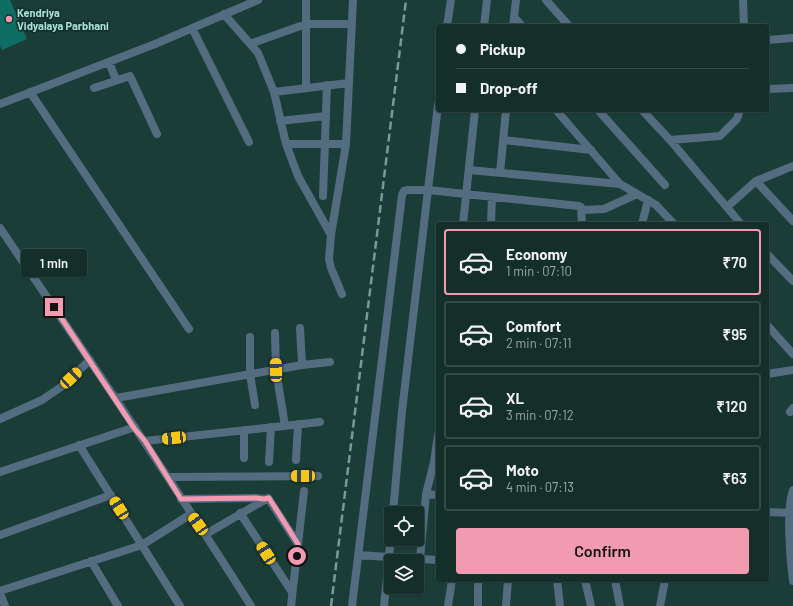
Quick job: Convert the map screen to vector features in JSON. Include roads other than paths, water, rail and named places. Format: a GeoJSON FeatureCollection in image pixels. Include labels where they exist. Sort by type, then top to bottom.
{"type":"FeatureCollection","features":[{"type":"Feature","properties":{"kind":"street"},"geometry":{"type":"LineString","coordinates":[[0,104],[109,62],[258,0]]}},
{"type":"Feature","properties":{"kind":"street"},"geometry":{"type":"LineString","coordinates":[[306,0],[306,88]]}},
{"type":"Feature","properties":{"kind":"street"},"geometry":{"type":"LineString","coordinates":[[342,294],[330,264],[331,235],[346,144],[353,0]]}},
{"type":"Feature","properties":{"kind":"street"},"geometry":{"type":"LineString","coordinates":[[447,24],[451,0]]}},
{"type":"Feature","properties":{"kind":"street"},"geometry":{"type":"LineString","coordinates":[[484,24],[487,0]]}},
{"type":"Feature","properties":{"kind":"street"},"geometry":{"type":"LineString","coordinates":[[513,24],[516,0]]}},
{"type":"Feature","properties":{"kind":"street"},"geometry":{"type":"LineString","coordinates":[[546,0],[566,24]]}},
{"type":"Feature","properties":{"kind":"street"},"geometry":{"type":"LineString","coordinates":[[743,0],[744,24]]}},
{"type":"Feature","properties":{"kind":"street"},"geometry":{"type":"LineString","coordinates":[[224,14],[258,53],[274,92],[286,144],[298,176],[331,235]]}},
{"type":"Feature","properties":{"kind":"street"},"geometry":{"type":"LineString","coordinates":[[514,17],[520,24]]}},
{"type":"Feature","properties":{"kind":"street"},"geometry":{"type":"LineString","coordinates":[[250,44],[306,24],[352,24]]}},
{"type":"Feature","properties":{"kind":"street"},"geometry":{"type":"LineString","coordinates":[[192,28],[249,142]]}},
{"type":"Feature","properties":{"kind":"street"},"geometry":{"type":"LineString","coordinates":[[769,40],[793,38]]}},
{"type":"Feature","properties":{"kind":"street"},"geometry":{"type":"LineString","coordinates":[[109,62],[116,80]]}},
{"type":"Feature","properties":{"kind":"street"},"geometry":{"type":"LineString","coordinates":[[94,88],[130,76],[157,134]]}},
{"type":"Feature","properties":{"kind":"street"},"geometry":{"type":"LineString","coordinates":[[274,92],[349,83]]}},
{"type":"Feature","properties":{"kind":"street"},"geometry":{"type":"LineString","coordinates":[[323,196],[326,86]]}},
{"type":"Feature","properties":{"kind":"street"},"geometry":{"type":"LineString","coordinates":[[769,89],[793,88]]}},
{"type":"Feature","properties":{"kind":"street"},"geometry":{"type":"LineString","coordinates":[[30,92],[189,329]]}},
{"type":"Feature","properties":{"kind":"street"},"geometry":{"type":"LineString","coordinates":[[394,506],[402,411],[437,112]]}},
{"type":"Feature","properties":{"kind":"street"},"geometry":{"type":"LineString","coordinates":[[463,222],[475,112]]}},
{"type":"Feature","properties":{"kind":"street"},"geometry":{"type":"LineString","coordinates":[[500,172],[506,112]]}},
{"type":"Feature","properties":{"kind":"street"},"geometry":{"type":"LineString","coordinates":[[558,112],[620,184],[656,205],[672,222]]}},
{"type":"Feature","properties":{"kind":"street"},"geometry":{"type":"LineString","coordinates":[[600,112],[665,185]]}},
{"type":"Feature","properties":{"kind":"street"},"geometry":{"type":"LineString","coordinates":[[644,112],[670,140],[739,222]]}},
{"type":"Feature","properties":{"kind":"street"},"geometry":{"type":"LineString","coordinates":[[670,140],[720,136],[737,119],[739,112]]}},
{"type":"Feature","properties":{"kind":"street"},"geometry":{"type":"LineString","coordinates":[[280,120],[326,116]]}},
{"type":"Feature","properties":{"kind":"street"},"geometry":{"type":"LineString","coordinates":[[503,140],[591,150]]}},
{"type":"Feature","properties":{"kind":"street"},"geometry":{"type":"LineString","coordinates":[[286,144],[346,144]]}},
{"type":"Feature","properties":{"kind":"street"},"geometry":{"type":"LineString","coordinates":[[727,207],[756,181],[793,166]]}},
{"type":"Feature","properties":{"kind":"street"},"geometry":{"type":"LineString","coordinates":[[469,170],[620,184]]}},
{"type":"Feature","properties":{"kind":"street"},"geometry":{"type":"LineString","coordinates":[[756,181],[793,221]]}},
{"type":"Feature","properties":{"kind":"street"},"geometry":{"type":"LineString","coordinates":[[352,606],[402,195],[404,191],[428,190],[579,206],[582,210],[582,222]]}},
{"type":"Feature","properties":{"kind":"street"},"geometry":{"type":"LineString","coordinates":[[582,210],[604,209],[637,194]]}},
{"type":"Feature","properties":{"kind":"street"},"geometry":{"type":"LineString","coordinates":[[491,222],[492,197]]}},
{"type":"Feature","properties":{"kind":"street"},"geometry":{"type":"LineString","coordinates":[[642,222],[648,200]]}},
{"type":"Feature","properties":{"kind":"street"},"geometry":{"type":"LineString","coordinates":[[0,228],[116,398],[134,428],[145,441],[181,499],[206,534],[252,606]]}},
{"type":"Feature","properties":{"kind":"street"},"geometry":{"type":"LineString","coordinates":[[769,256],[793,281]]}},
{"type":"Feature","properties":{"kind":"street"},"geometry":{"type":"LineString","coordinates":[[769,327],[793,354]]}},
{"type":"Feature","properties":{"kind":"street"},"geometry":{"type":"LineString","coordinates":[[300,328],[302,365]]}},
{"type":"Feature","properties":{"kind":"street"},"geometry":{"type":"LineString","coordinates":[[275,333],[276,370],[284,426]]}},
{"type":"Feature","properties":{"kind":"street"},"geometry":{"type":"LineString","coordinates":[[250,337],[250,374],[255,405]]}},
{"type":"Feature","properties":{"kind":"street"},"geometry":{"type":"LineString","coordinates":[[0,419],[42,400],[61,387],[90,360]]}},
{"type":"Feature","properties":{"kind":"street"},"geometry":{"type":"LineString","coordinates":[[116,398],[302,365],[330,362]]}},
{"type":"Feature","properties":{"kind":"street"},"geometry":{"type":"LineString","coordinates":[[769,374],[793,370]]}},
{"type":"Feature","properties":{"kind":"street"},"geometry":{"type":"LineString","coordinates":[[145,441],[320,422]]}},
{"type":"Feature","properties":{"kind":"street"},"geometry":{"type":"LineString","coordinates":[[296,460],[298,424]]}},
{"type":"Feature","properties":{"kind":"street"},"geometry":{"type":"LineString","coordinates":[[269,462],[271,427]]}},
{"type":"Feature","properties":{"kind":"street"},"geometry":{"type":"LineString","coordinates":[[0,472],[134,428]]}},
{"type":"Feature","properties":{"kind":"street"},"geometry":{"type":"LineString","coordinates":[[244,430],[244,458]]}},
{"type":"Feature","properties":{"kind":"street"},"geometry":{"type":"LineString","coordinates":[[79,445],[180,606]]}},
{"type":"Feature","properties":{"kind":"street"},"geometry":{"type":"LineString","coordinates":[[420,554],[426,494],[436,462]]}},
{"type":"Feature","properties":{"kind":"street"},"geometry":{"type":"LineString","coordinates":[[168,477],[318,476]]}},
{"type":"Feature","properties":{"kind":"street"},"geometry":{"type":"LineString","coordinates":[[793,490],[791,513],[791,562],[793,581]]}},
{"type":"Feature","properties":{"kind":"street"},"geometry":{"type":"LineString","coordinates":[[291,606],[304,491]]}},
{"type":"Feature","properties":{"kind":"street"},"geometry":{"type":"LineString","coordinates":[[426,494],[436,494]]}},
{"type":"Feature","properties":{"kind":"street"},"geometry":{"type":"LineString","coordinates":[[0,535],[111,495]]}},
{"type":"Feature","properties":{"kind":"street"},"geometry":{"type":"LineString","coordinates":[[181,499],[269,498],[298,544]]}},
{"type":"Feature","properties":{"kind":"street"},"geometry":{"type":"LineString","coordinates":[[206,534],[264,499]]}},
{"type":"Feature","properties":{"kind":"street"},"geometry":{"type":"LineString","coordinates":[[769,512],[791,513]]}},
{"type":"Feature","properties":{"kind":"street"},"geometry":{"type":"LineString","coordinates":[[240,513],[292,592]]}},
{"type":"Feature","properties":{"kind":"street"},"geometry":{"type":"LineString","coordinates":[[5,606],[0,592],[142,544],[191,514]]}},
{"type":"Feature","properties":{"kind":"street"},"geometry":{"type":"LineString","coordinates":[[358,556],[384,557]]}},
{"type":"Feature","properties":{"kind":"street"},"geometry":{"type":"LineString","coordinates":[[424,559],[436,560]]}},
{"type":"Feature","properties":{"kind":"street"},"geometry":{"type":"LineString","coordinates":[[90,562],[118,606]]}},
{"type":"Feature","properties":{"kind":"street"},"geometry":{"type":"LineString","coordinates":[[448,606],[452,582]]}},
{"type":"Feature","properties":{"kind":"street"},"geometry":{"type":"LineString","coordinates":[[478,582],[478,606]]}},
{"type":"Feature","properties":{"kind":"street"},"geometry":{"type":"LineString","coordinates":[[506,606],[508,582]]}},
{"type":"Feature","properties":{"kind":"street"},"geometry":{"type":"LineString","coordinates":[[557,582],[560,606]]}},
{"type":"Feature","properties":{"kind":"street"},"geometry":{"type":"LineString","coordinates":[[585,582],[591,606]]}},
{"type":"Feature","properties":{"kind":"street"},"geometry":{"type":"LineString","coordinates":[[615,582],[620,606]]}},
{"type":"Feature","properties":{"kind":"street"},"geometry":{"type":"LineString","coordinates":[[660,606],[664,582]]}},
{"type":"Feature","properties":{"kind":"street"},"geometry":{"type":"LineString","coordinates":[[384,606],[385,594]]}},
{"type":"Feature","properties":{"kind":"railway"},"geometry":{"type":"LineString","coordinates":[[331,606],[406,0]]}},
{"type":"Feature","properties":{"kind":"place","name":"Kendriya Vidyalaya Parbhani"},"geometry":{"type":"Point","coordinates":[9,19]}}]}
